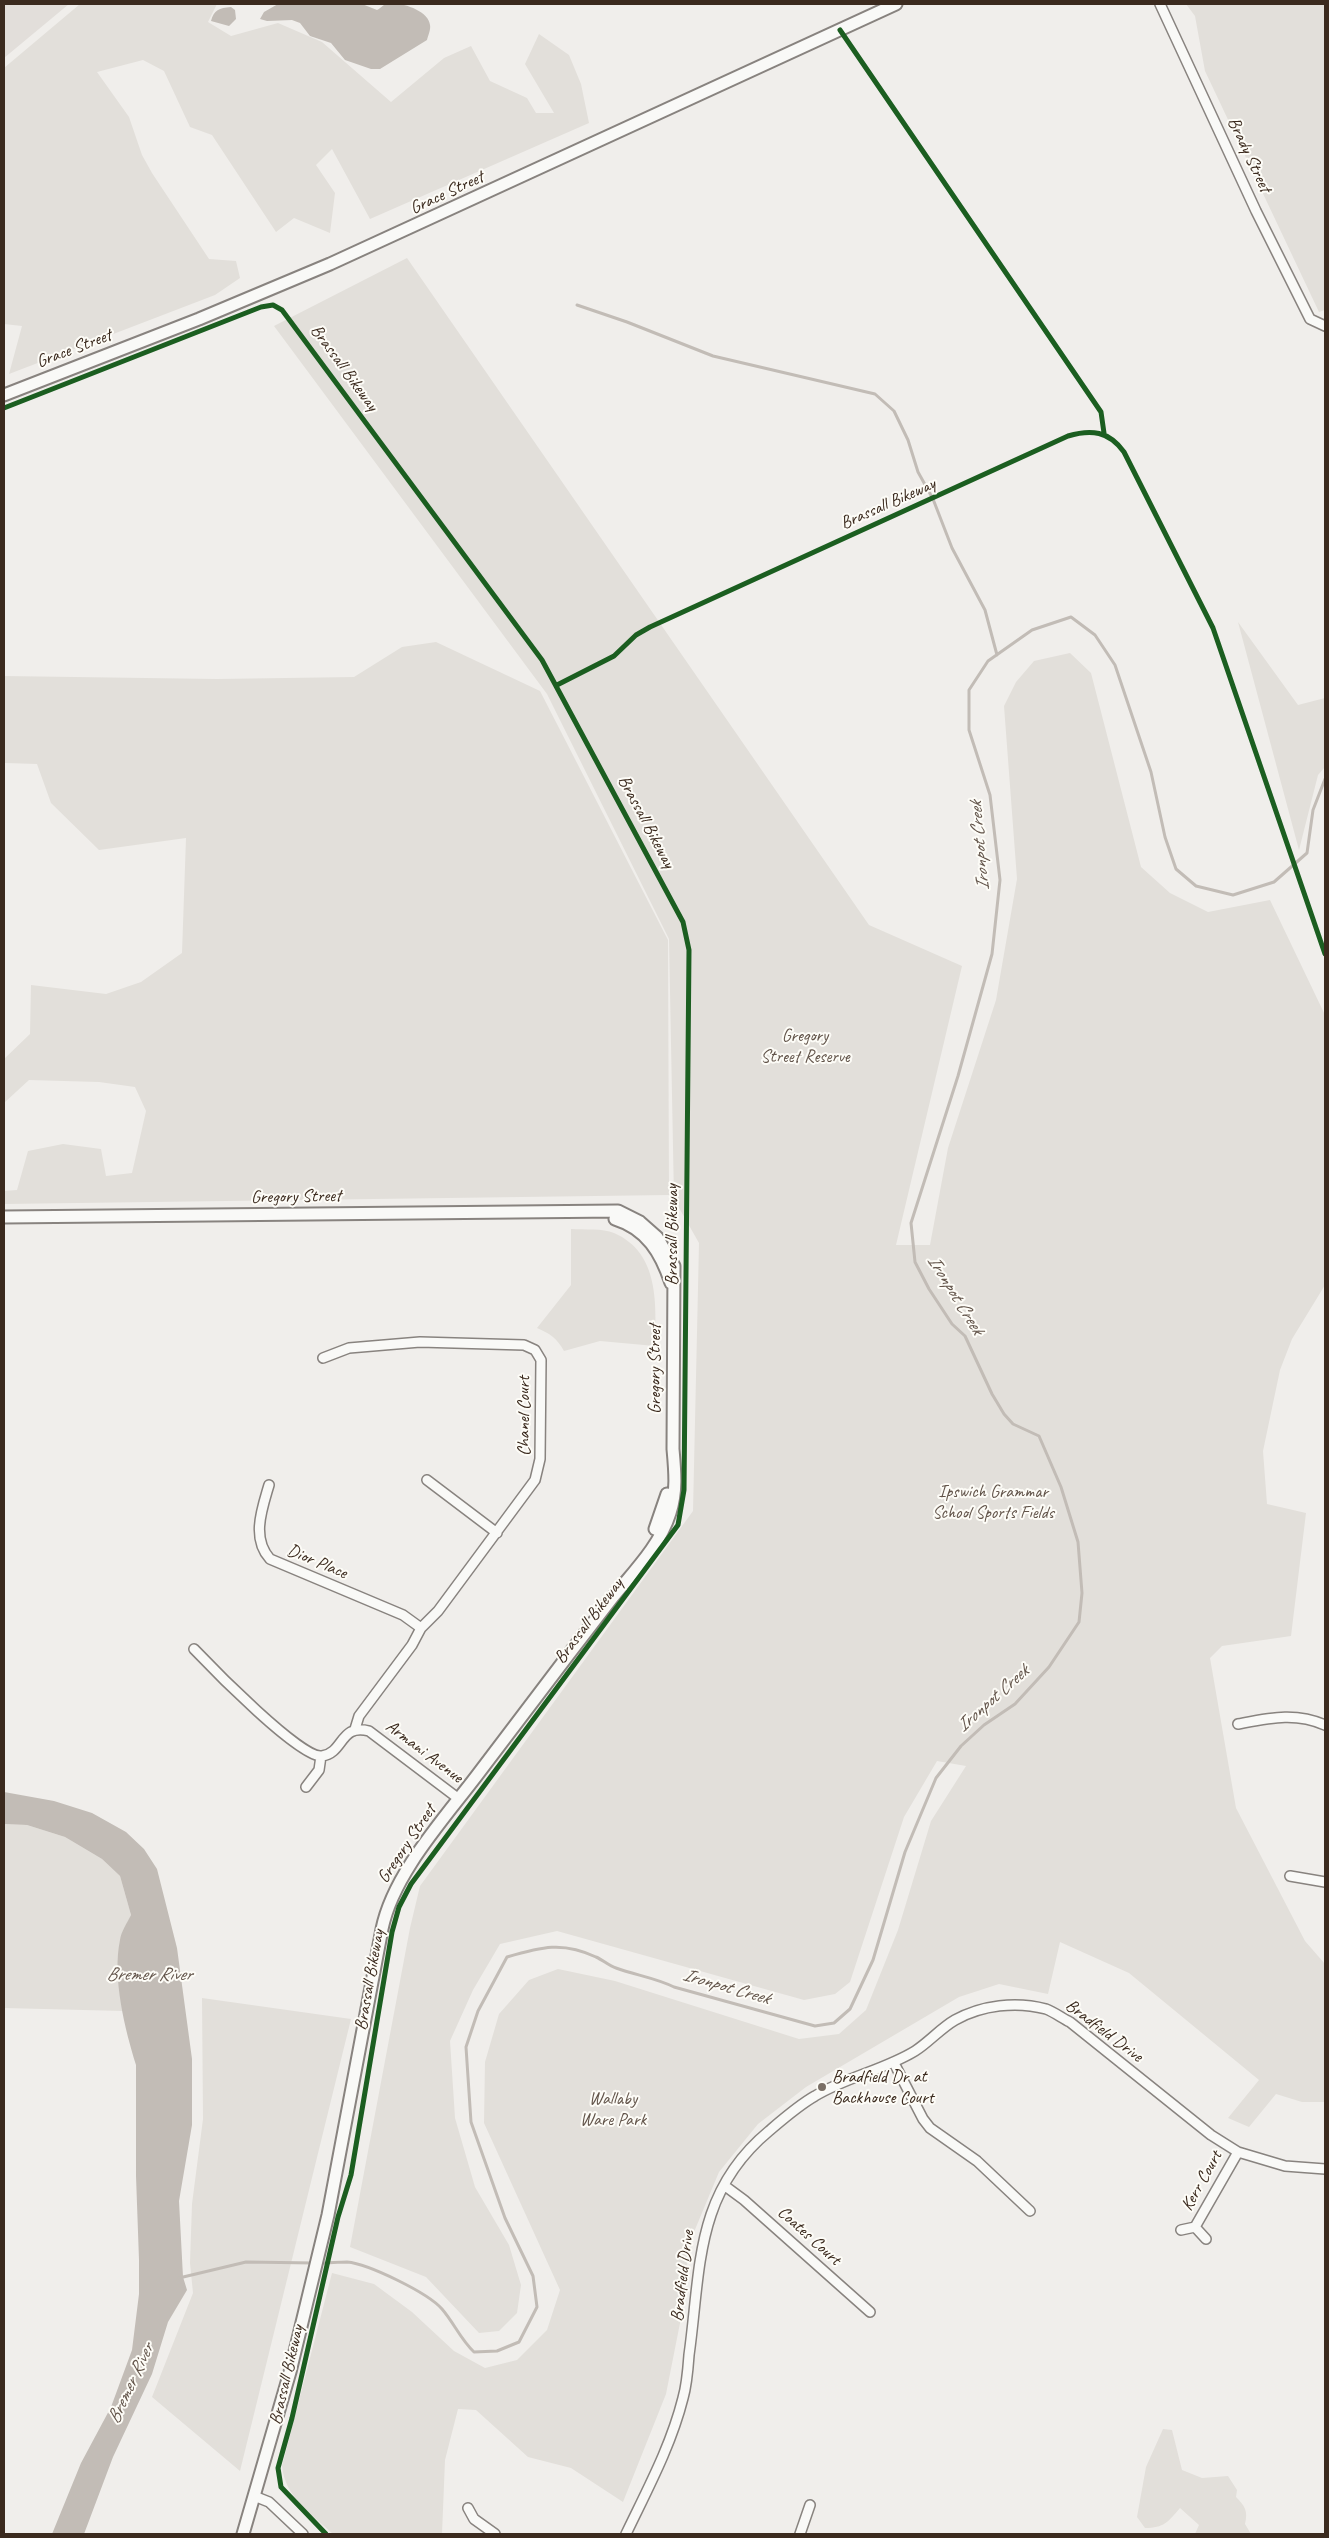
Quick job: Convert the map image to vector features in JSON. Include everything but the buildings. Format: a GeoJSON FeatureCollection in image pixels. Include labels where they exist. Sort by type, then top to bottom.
{"type":"FeatureCollection","features":[{"type":"Feature","properties":{"kind":"main road","name":"Grace Street"},"geometry":{"type":"LineString","coordinates":[[4,395],[199,319],[339,260],[896,4]]}},
{"type":"Feature","properties":{"kind":"main road","name":"Gregory Street"},"geometry":{"type":"LineString","coordinates":[[4,1217],[589,1213],[626,1222],[646,1236],[662,1258],[673,1290],[673,1449],[662,1511],[655,1529],[623,1584],[406,1871],[385,1912],[328,2215],[310,2292],[243,2534]]}},
{"type":"Feature","properties":{"kind":"street","name":"Brady Street"},"geometry":{"type":"LineString","coordinates":[[1160,4],[1310,318],[1325,326]]}},
{"type":"Feature","properties":{"kind":"street","name":"Chanel Court"},"geometry":{"type":"LineString","coordinates":[[323,1358],[349,1348],[420,1342],[524,1345],[535,1350],[540,1360],[540,1466],[531,1487],[438,1611],[421,1628],[412,1645],[359,1716],[356,1730]]}},
{"type":"Feature","properties":{"kind":"street"},"geometry":{"type":"LineString","coordinates":[[427,1480],[497,1533]]}},
{"type":"Feature","properties":{"kind":"street","name":"Dior Place"},"geometry":{"type":"LineString","coordinates":[[269,1486],[260,1514],[260,1534],[264,1553],[270,1559],[404,1615],[421,1628]]}},
{"type":"Feature","properties":{"kind":"street"},"geometry":{"type":"LineString","coordinates":[[194,1649],[238,1692],[306,1752],[321,1756],[319,1770],[306,1787]]}},
{"type":"Feature","properties":{"kind":"street"},"geometry":{"type":"LineString","coordinates":[[1238,1724],[1282,1716],[1311,1719],[1325,1725]]}},
{"type":"Feature","properties":{"kind":"street","name":"Armani Avenue"},"geometry":{"type":"LineString","coordinates":[[321,1756],[332,1752],[343,1738],[356,1730],[369,1732],[459,1799]]}},
{"type":"Feature","properties":{"kind":"street"},"geometry":{"type":"LineString","coordinates":[[1290,1876],[1325,1882]]}},
{"type":"Feature","properties":{"kind":"street","name":"Bradfield Drive"},"geometry":{"type":"LineString","coordinates":[[626,2534],[664,2454],[684,2397],[692,2333],[696,2278],[706,2225],[737,2164],[767,2132],[815,2096],[894,2063],[917,2050],[954,2020],[977,2010],[1003,2005],[1044,2009],[1070,2022],[1211,2135],[1238,2152],[1285,2166],[1325,2170]]}},
{"type":"Feature","properties":{"kind":"street"},"geometry":{"type":"LineString","coordinates":[[894,2063],[922,2119],[930,2128],[977,2160],[1030,2211]]}},
{"type":"Feature","properties":{"kind":"street","name":"Kerr Court"},"geometry":{"type":"LineString","coordinates":[[1181,2230],[1195,2227],[1238,2152]]}},
{"type":"Feature","properties":{"kind":"street","name":"Coates Court"},"geometry":{"type":"LineString","coordinates":[[725,2186],[744,2200],[870,2312]]}},
{"type":"Feature","properties":{"kind":"street","name":"Kerr Court"},"geometry":{"type":"LineString","coordinates":[[1195,2227],[1206,2239]]}},
{"type":"Feature","properties":{"kind":"street"},"geometry":{"type":"LineString","coordinates":[[254,2496],[269,2502],[303,2534]]}},
{"type":"Feature","properties":{"kind":"street"},"geometry":{"type":"LineString","coordinates":[[800,2534],[810,2505]]}},
{"type":"Feature","properties":{"kind":"street"},"geometry":{"type":"LineString","coordinates":[[468,2508],[474,2519],[495,2534]]}},
{"type":"Feature","properties":{"kind":"shaded area"},"geometry":{"type":"Polygon","coordinates":[[[4,4],[69,4],[4,58],[4,4]]]}},
{"type":"Feature","properties":{"kind":"green space"},"geometry":{"type":"Polygon","coordinates":[[[80,4],[217,4],[208,22],[231,36],[278,23],[322,42],[391,102],[444,58],[471,46],[490,81],[527,98],[536,113],[554,113],[525,64],[539,34],[569,55],[581,84],[589,123],[370,219],[332,149],[316,165],[335,193],[330,233],[294,218],[276,232],[212,135],[190,127],[164,71],[143,60],[97,72],[129,117],[142,155],[152,173],[209,259],[236,261],[240,278],[215,295],[9,374],[22,326],[4,324],[4,68],[80,4]]]}},
{"type":"Feature","properties":{"kind":"green space"},"geometry":{"type":"Polygon","coordinates":[[[1186,4],[1325,4],[1325,310],[1319,312],[1205,71],[1195,16],[1186,4]]]}},
{"type":"Feature","properties":{"kind":"green space"},"geometry":{"type":"Polygon","coordinates":[[[407,258],[869,925],[962,966],[896,1245],[930,1245],[948,1148],[996,1000],[1017,879],[1004,706],[1016,682],[1034,661],[1070,653],[1091,673],[1141,867],[1170,893],[1208,912],[1270,900],[1325,1015],[1325,1285],[1292,1339],[1280,1370],[1263,1451],[1267,1504],[1306,1513],[1291,1636],[1222,1646],[1210,1658],[1236,1808],[1305,1941],[1325,1964],[1325,2102],[1302,2102],[1276,2094],[1249,2127],[1228,2118],[1259,2080],[1129,1973],[1060,1942],[1048,1994],[999,1984],[959,1997],[806,2087],[758,2124],[719,2172],[689,2244],[681,2318],[666,2394],[623,2502],[571,2468],[528,2457],[476,2410],[458,2409],[445,2460],[442,2534],[333,2534],[308,2512],[294,2496],[284,2477],[282,2466],[332,2273],[374,2284],[412,2312],[454,2351],[485,2368],[517,2360],[547,2330],[560,2290],[484,2123],[485,2062],[499,2014],[529,1980],[558,1969],[615,1981],[799,2039],[839,2034],[866,2010],[898,1930],[931,1821],[966,1766],[937,1761],[904,1817],[850,1982],[835,1994],[804,2000],[557,1931],[500,1944],[473,1990],[450,2041],[455,2118],[475,2187],[509,2245],[521,2285],[517,2313],[499,2331],[479,2333],[426,2277],[350,2247],[410,1928],[420,1886],[693,1511],[699,1243],[674,1199],[669,939],[547,694],[274,326],[407,258]]]}},
{"type":"Feature","properties":{"kind":"green space"},"geometry":{"type":"Polygon","coordinates":[[[1238,622],[1298,705],[1325,698],[1325,767],[1318,775],[1299,850],[1238,622]]]}},
{"type":"Feature","properties":{"kind":"green space"},"geometry":{"type":"Polygon","coordinates":[[[436,642],[540,691],[668,940],[669,1195],[4,1204],[4,1191],[17,1190],[28,1151],[63,1144],[101,1149],[106,1176],[132,1173],[146,1111],[135,1087],[99,1082],[29,1080],[4,1103],[4,1059],[30,1034],[31,985],[106,994],[141,982],[182,953],[186,838],[99,850],[51,803],[37,764],[5,763],[4,768],[4,676],[217,679],[354,677],[402,647],[436,642]]]}},
{"type":"Feature","properties":{"kind":"green space"},"geometry":{"type":"Polygon","coordinates":[[[571,1229],[610,1231],[629,1242],[640,1253],[652,1282],[655,1298],[655,1346],[600,1341],[564,1351],[552,1336],[537,1328],[571,1285],[571,1229]]]}},
{"type":"Feature","properties":{"kind":"green space"},"geometry":{"type":"Polygon","coordinates":[[[4,1824],[27,1825],[65,1837],[102,1859],[120,1876],[131,1915],[121,1940],[118,1962],[123,2011],[4,2008],[4,1824]]]}},
{"type":"Feature","properties":{"kind":"green space"},"geometry":{"type":"Polygon","coordinates":[[[202,1998],[351,2019],[240,2471],[152,2397],[193,2293],[190,2263],[192,2204],[203,2119],[202,1998]]]}},
{"type":"Feature","properties":{"kind":"green space"},"geometry":{"type":"Polygon","coordinates":[[[1163,2429],[1172,2430],[1182,2470],[1202,2478],[1228,2476],[1237,2490],[1236,2497],[1245,2509],[1245,2524],[1251,2534],[1195,2534],[1199,2525],[1180,2508],[1165,2523],[1157,2527],[1145,2528],[1137,2517],[1146,2467],[1163,2429]]]}},
{"type":"Feature","properties":{"kind":"water"},"geometry":{"type":"Polygon","coordinates":[[[278,4],[362,4],[377,10],[386,4],[406,5],[425,15],[430,28],[427,40],[380,69],[371,69],[345,60],[331,43],[310,36],[300,23],[292,20],[267,21],[260,19],[264,12],[278,4]]]}},
{"type":"Feature","properties":{"kind":"water"},"geometry":{"type":"Polygon","coordinates":[[[231,7],[235,10],[236,19],[229,26],[211,21],[218,10],[231,7]]]}},
{"type":"Feature","properties":{"kind":"water","name":"Bremer River"},"geometry":{"type":"Polygon","coordinates":[[[4,1792],[54,1801],[92,1813],[126,1832],[144,1849],[157,1869],[177,1948],[192,2059],[192,2125],[179,2201],[183,2277],[187,2290],[168,2322],[152,2374],[113,2457],[84,2534],[52,2534],[81,2463],[111,2407],[132,2350],[139,2294],[136,2065],[124,2020],[118,1970],[121,1937],[131,1915],[120,1876],[102,1859],[65,1837],[27,1825],[4,1824],[4,1792]]]}},
{"type":"Feature","properties":{"kind":"waterway"},"geometry":{"type":"LineString","coordinates":[[577,305],[627,322],[713,356],[875,394],[894,411],[908,440],[918,472],[933,499],[952,548],[985,610],[997,655]]}},
{"type":"Feature","properties":{"kind":"waterway","name":"Ironpot Creek"},"geometry":{"type":"LineString","coordinates":[[320,2263],[347,2262],[357,2264],[412,2288],[435,2302],[442,2309],[474,2352],[497,2351],[519,2342],[537,2307],[533,2276],[505,2218],[471,2122],[466,2047],[478,2011],[507,1957],[541,1948],[562,1947],[573,1949],[596,1957],[613,1967],[674,1987],[815,2026],[834,2023],[850,2009],[873,1960],[905,1852],[936,1778],[961,1746],[984,1725],[1015,1704],[1049,1667],[1079,1622],[1082,1593],[1078,1542],[1061,1487],[1039,1436],[1013,1424],[1004,1414],[992,1394],[965,1336],[952,1324],[929,1289],[915,1262],[911,1223],[958,1076],[992,954],[1000,880],[990,795],[969,730],[969,690],[988,661],[1032,630],[1071,617],[1095,635],[1115,665],[1151,772],[1165,837],[1176,869],[1196,886],[1233,895],[1274,882],[1307,853],[1313,810],[1325,779]]}},
{"type":"Feature","properties":{"kind":"waterway","name":"Ironpot Creek"},"geometry":{"type":"LineString","coordinates":[[179,2278],[246,2262],[314,2263]]}},
{"type":"Feature","properties":{"kind":"cycle path"},"geometry":{"type":"LineString","coordinates":[[840,30],[1101,412],[1104,433]]}},
{"type":"Feature","properties":{"kind":"cycle path","name":"Brassall Bikeway"},"geometry":{"type":"LineString","coordinates":[[4,408],[261,307],[273,305],[282,310],[542,660],[683,922],[689,950],[684,1490],[678,1525],[411,1884],[399,1907],[392,1932],[351,2175],[338,2217],[292,2418],[278,2468],[281,2487],[326,2534]]}},
{"type":"Feature","properties":{"kind":"cycle path","name":"Brassall Bikeway"},"geometry":{"type":"LineString","coordinates":[[557,685],[614,656],[636,635],[650,627],[1068,436],[1092,432],[1106,436],[1124,452],[1213,628],[1325,954]]}},
{"type":"Feature","properties":{"kind":"place","name":"Bradfield Dr at Backhouse Court"},"geometry":{"type":"Point","coordinates":[822,2087]}},
{"type":"Feature","properties":{"kind":"park label","name":"Gregory Street Reserve"},"geometry":{"type":"Point","coordinates":[805,1046]}},
{"type":"Feature","properties":{"kind":"park label","name":"Ipswich Grammar School Sports Fields"},"geometry":{"type":"Point","coordinates":[993,1502]}},
{"type":"Feature","properties":{"kind":"park label","name":"Wallaby Ware Park"},"geometry":{"type":"Point","coordinates":[613,2109]}}]}
